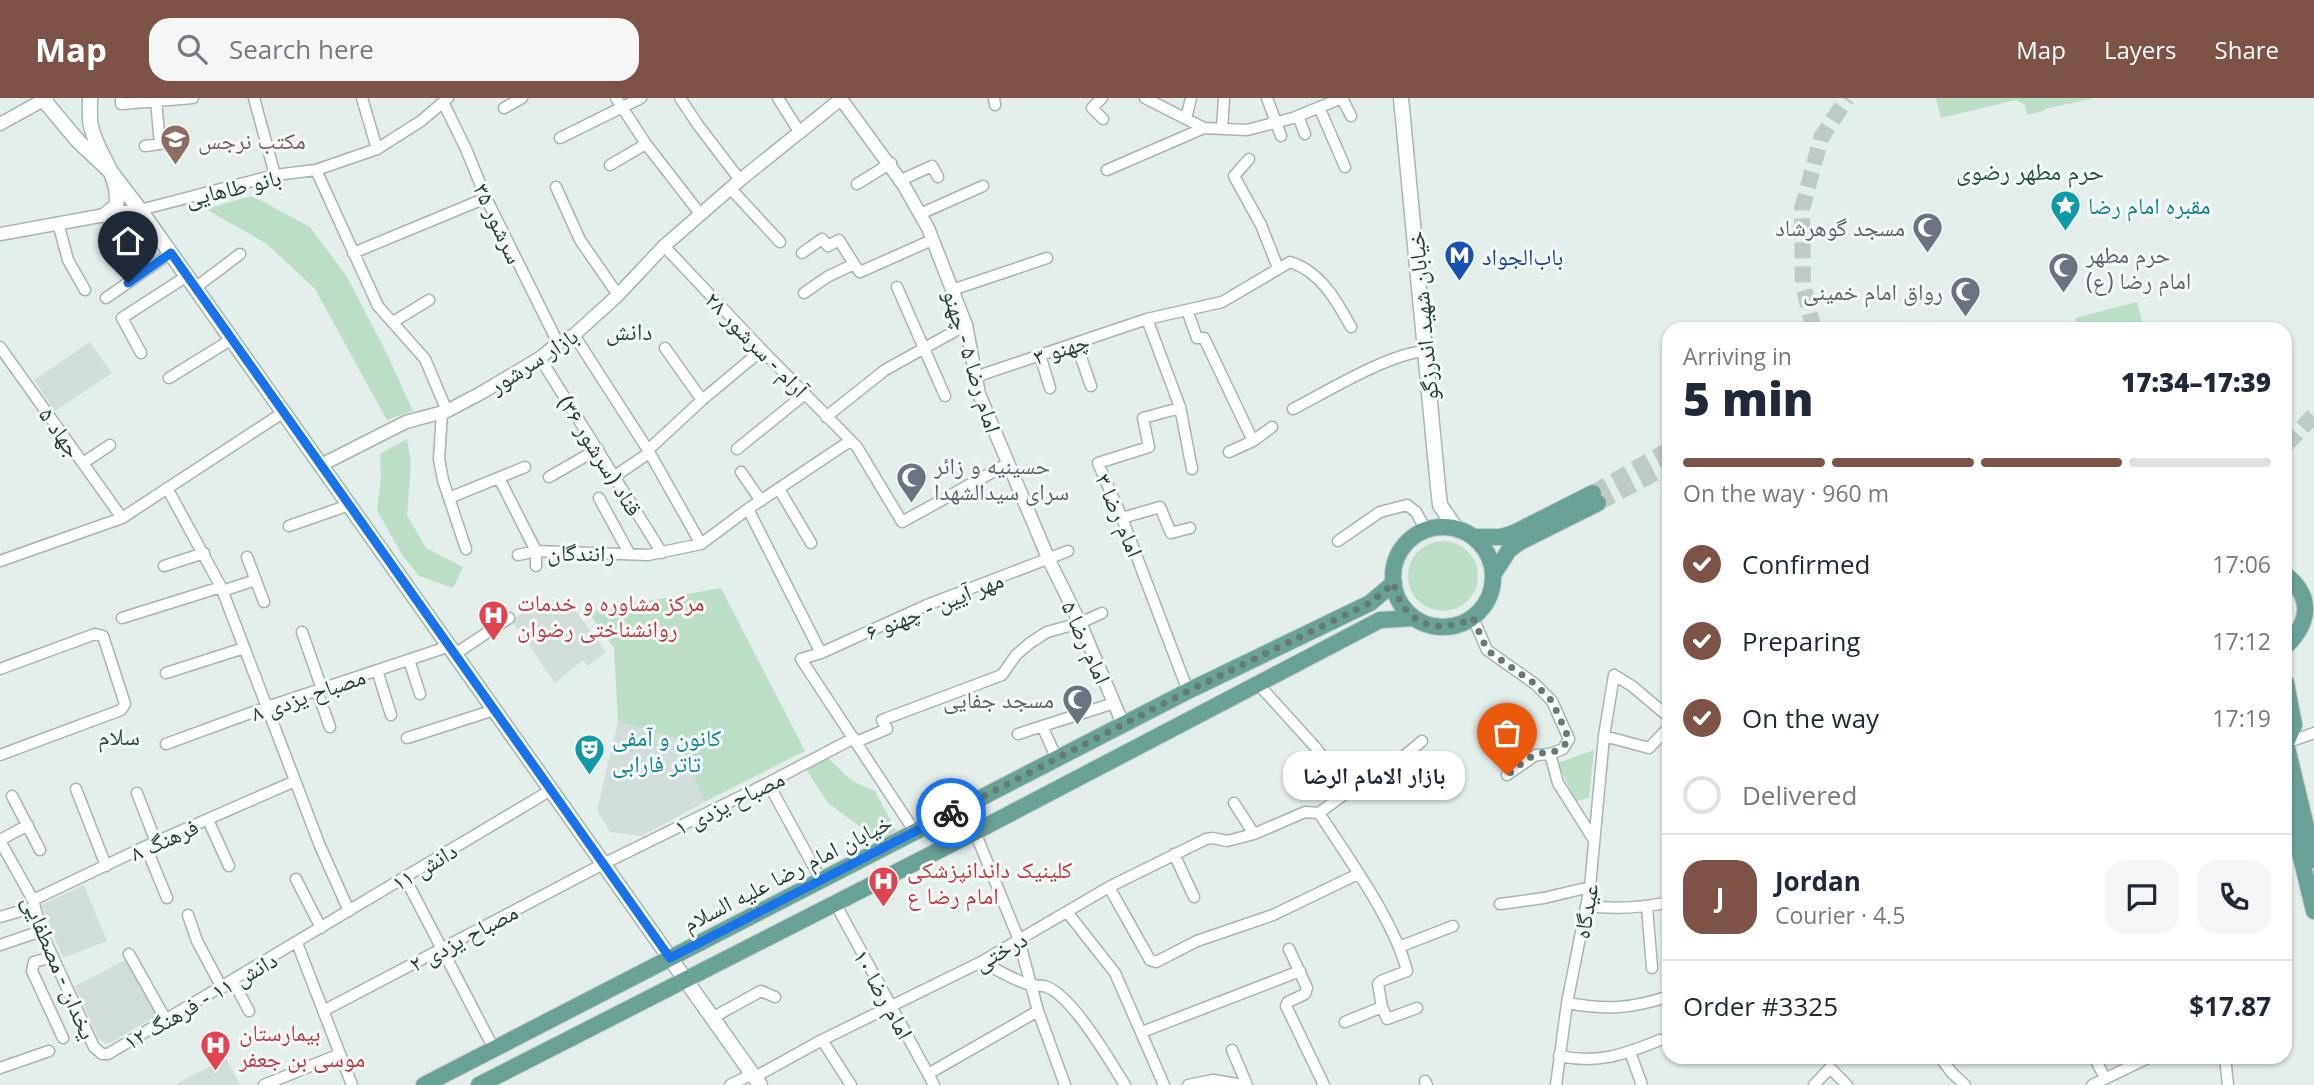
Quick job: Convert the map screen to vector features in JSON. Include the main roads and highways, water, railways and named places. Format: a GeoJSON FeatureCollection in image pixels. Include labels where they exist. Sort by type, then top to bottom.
{"type":"FeatureCollection","features":[{"type":"Feature","properties":{"kind":"main road"},"geometry":{"type":"LineString","coordinates":[[90,98],[91,127],[111,172],[118,197],[116,206],[105,215]]}},
{"type":"Feature","properties":{"kind":"main road","name":"خیابان شهید اندرزگو"},"geometry":{"type":"LineString","coordinates":[[1401,98],[1440,505],[1457,530]]}},
{"type":"Feature","properties":{"kind":"main road"},"geometry":{"type":"LineString","coordinates":[[47,99],[78,141],[111,172],[171,253],[756,1079]]}},
{"type":"Feature","properties":{"kind":"main road"},"geometry":{"type":"LineString","coordinates":[[1472,537],[1501,537],[1514,533],[1595,498],[1509,550],[1493,575]]}},
{"type":"Feature","properties":{"kind":"main road"},"geometry":{"type":"LineString","coordinates":[[1426,530],[1457,530],[1472,537],[1483,547],[1490,560],[1492,591],[1485,606],[1473,618],[1459,625],[1428,625],[1415,618],[1396,596],[1394,567],[1400,552],[1410,540],[1426,530]]}},
{"type":"Feature","properties":{"kind":"main road"},"geometry":{"type":"LineString","coordinates":[[2292,580],[2297,584],[2305,604],[2305,617],[2300,631],[2292,640]]}},
{"type":"Feature","properties":{"kind":"main road","name":"خیابان امام رضا علیه السلام"},"geometry":{"type":"LineString","coordinates":[[424,1085],[1123,724],[1370,603],[1394,583]]}},
{"type":"Feature","properties":{"kind":"main road"},"geometry":{"type":"LineString","coordinates":[[479,1085],[505,1079],[685,981],[1380,620],[1415,618]]}},
{"type":"Feature","properties":{"kind":"main road"},"geometry":{"type":"LineString","coordinates":[[2292,762],[2309,814],[2314,860]]}},
{"type":"Feature","properties":{"kind":"main road"},"geometry":{"type":"LineString","coordinates":[[2292,819],[2314,911]]}},
{"type":"Feature","properties":{"kind":"tunnel"},"geometry":{"type":"LineString","coordinates":[[1812,322],[1803,285],[1802,209],[1821,138],[1847,98]]}},
{"type":"Feature","properties":{"kind":"tunnel"},"geometry":{"type":"LineString","coordinates":[[2292,439],[2314,415]]}},
{"type":"Feature","properties":{"kind":"tunnel"},"geometry":{"type":"LineString","coordinates":[[1593,493],[1662,454]]}},
{"type":"Feature","properties":{"kind":"tunnel"},"geometry":{"type":"LineString","coordinates":[[1598,503],[1662,469]]}},
{"type":"Feature","properties":{"kind":"place","name":"مکتب نرجس"},"geometry":{"type":"Point","coordinates":[175,167]}},
{"type":"Feature","properties":{"kind":"place","name":"مقبره امام رضا"},"geometry":{"type":"Point","coordinates":[2065,232]}},
{"type":"Feature","properties":{"kind":"place","name":"مسجد گوهرشاد"},"geometry":{"type":"Point","coordinates":[1928,254]}},
{"type":"Feature","properties":{"kind":"place","name":"باب‌الجواد"},"geometry":{"type":"Point","coordinates":[1459,283]}},
{"type":"Feature","properties":{"kind":"place","name":"حرم مطهر امام رضا (ع)"},"geometry":{"type":"Point","coordinates":[2063,294]}},
{"type":"Feature","properties":{"kind":"place","name":"رواق امام خمینی"},"geometry":{"type":"Point","coordinates":[1966,318]}},
{"type":"Feature","properties":{"kind":"place","name":"حسینیه و زائر سرای سیدالشهدا"},"geometry":{"type":"Point","coordinates":[911,505]}},
{"type":"Feature","properties":{"kind":"place","name":"مرکز مشاوره و خدمات روانشناختی رضوان"},"geometry":{"type":"Point","coordinates":[494,642]}},
{"type":"Feature","properties":{"kind":"place","name":"مسجد جفایی"},"geometry":{"type":"Point","coordinates":[1077,726]}},
{"type":"Feature","properties":{"kind":"place","name":"بازار الامام الرضا"},"geometry":{"type":"Point","coordinates":[1507,775]}},
{"type":"Feature","properties":{"kind":"place","name":"کانون و آمفی تاتر فارابی"},"geometry":{"type":"Point","coordinates":[589,777]}},
{"type":"Feature","properties":{"kind":"place","name":"کلینیک داندانپزشکى امام رضا ع"},"geometry":{"type":"Point","coordinates":[884,909]}},
{"type":"Feature","properties":{"kind":"place","name":"بیمارستان موسی بن جعفر"},"geometry":{"type":"Point","coordinates":[216,1072]}},
{"type":"Feature","properties":{"kind":"district","name":"حرم مطهر رضوی"},"geometry":{"type":"Point","coordinates":[2030,170]}},
{"type":"Feature","properties":{"kind":"district","name":"دانش"},"geometry":{"type":"Point","coordinates":[629,330]}},
{"type":"Feature","properties":{"kind":"district","name":"سلام"},"geometry":{"type":"Point","coordinates":[119,735]}}]}
